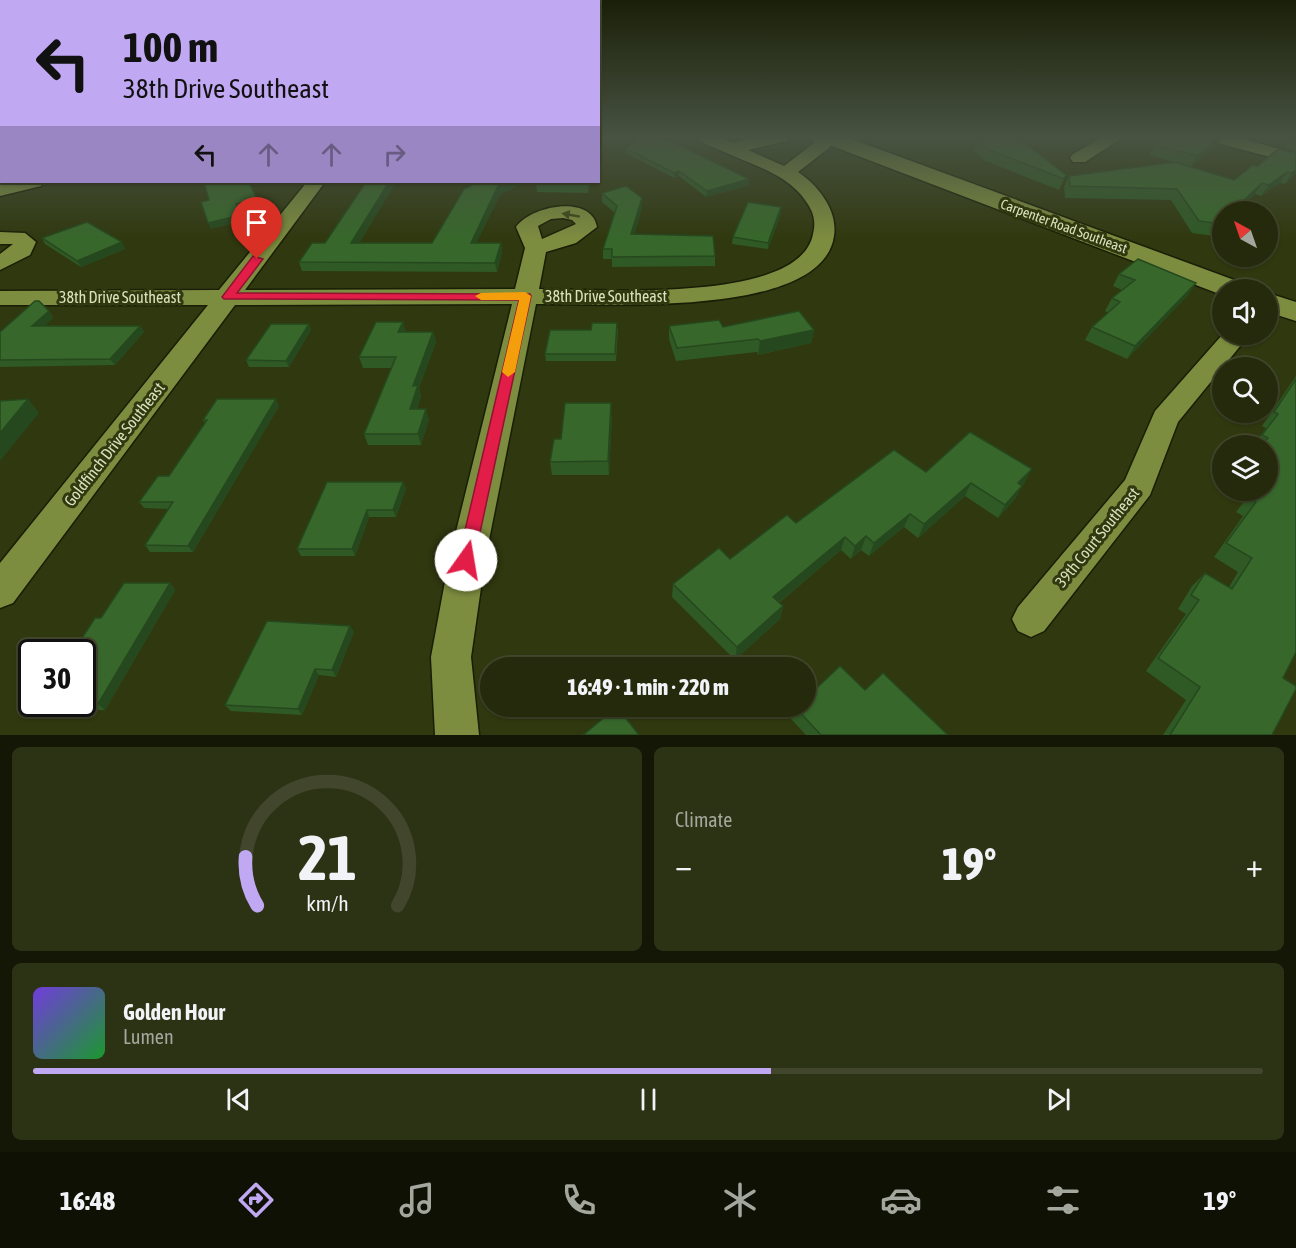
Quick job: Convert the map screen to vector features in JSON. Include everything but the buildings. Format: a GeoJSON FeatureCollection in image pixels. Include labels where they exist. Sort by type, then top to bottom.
{"type":"FeatureCollection","features":[{"type":"Feature","properties":{"kind":"street","name":"38th Drive Southeast"},"geometry":{"type":"LineString","coordinates":[[0,298],[700,296],[779,281],[806,265],[822,243],[826,220],[814,198],[794,177],[782,171]]}},
{"type":"Feature","properties":{"kind":"street","name":"Carpenter Road Southeast"},"geometry":{"type":"LineString","coordinates":[[918,171],[1212,281]]}},
{"type":"Feature","properties":{"kind":"street"},"geometry":{"type":"LineString","coordinates":[[0,190],[30,183]]}},
{"type":"Feature","properties":{"kind":"street","name":"Goldfinch Drive Southeast"},"geometry":{"type":"LineString","coordinates":[[0,591],[228,297],[309,183]]}},
{"type":"Feature","properties":{"kind":"street"},"geometry":{"type":"LineString","coordinates":[[0,238],[17,238],[25,242],[21,250],[0,263]]}},
{"type":"Feature","properties":{"kind":"street"},"geometry":{"type":"LineString","coordinates":[[457,735],[451,657],[466,560],[536,248]]}},
{"type":"Feature","properties":{"kind":"street"},"geometry":{"type":"LineString","coordinates":[[1278,306],[1296,312]]}},
{"type":"Feature","properties":{"kind":"street","name":"39th Court Southeast"},"geometry":{"type":"LineString","coordinates":[[1031,619],[1139,486],[1165,418],[1228,345]]}},
{"type":"Feature","properties":{"kind":"slow traffic"},"geometry":{"type":"LineString","coordinates":[[481,296],[525,296],[508,372]]}},
{"type":"Feature","properties":{"kind":"route"},"geometry":{"type":"LineString","coordinates":[[257,259],[228,297],[525,296],[466,560]]}}]}
